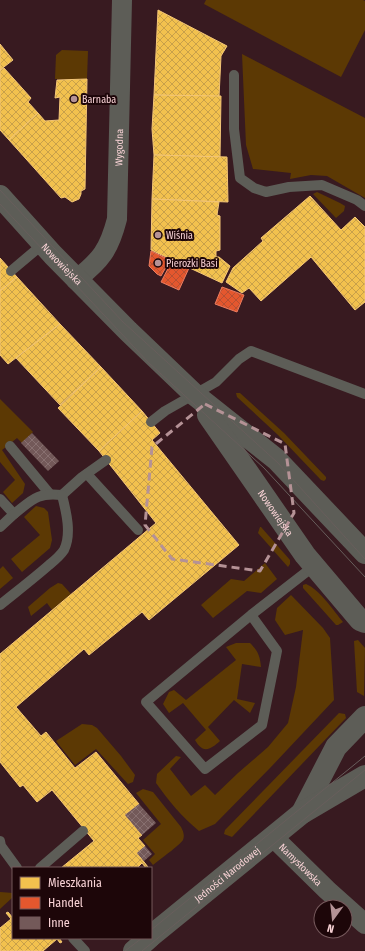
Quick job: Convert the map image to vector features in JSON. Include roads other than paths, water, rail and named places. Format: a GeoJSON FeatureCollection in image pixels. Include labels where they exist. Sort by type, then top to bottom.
{"type":"FeatureCollection","features":[{"type":"Feature","properties":{"kind":"street","name":"Wygodna"},"geometry":{"type":"LineString","coordinates":[[76,280],[94,265],[104,253],[117,219],[122,0]]}},
{"type":"Feature","properties":{"kind":"street","name":"Nowowiejska"},"geometry":{"type":"LineString","coordinates":[[0,196],[76,280],[195,395],[276,459],[365,553]]}},
{"type":"Feature","properties":{"kind":"street","name":"Nowowiejska"},"geometry":{"type":"LineString","coordinates":[[195,395],[305,556],[360,620],[365,622]]}},
{"type":"Feature","properties":{"kind":"street","name":"Jedności Narodowej"},"geometry":{"type":"LineString","coordinates":[[302,813],[336,747],[365,717]]}},
{"type":"Feature","properties":{"kind":"street","name":"Jedności Narodowej"},"geometry":{"type":"LineString","coordinates":[[152,935],[302,813],[365,776]]}},
{"type":"Feature","properties":{"kind":"street","name":"Namysłowska"},"geometry":{"type":"LineString","coordinates":[[273,837],[327,890],[365,924]]}},
{"type":"Feature","properties":{"kind":"street","name":"Jedności Narodowej"},"geometry":{"type":"LineString","coordinates":[[134,951],[148,939]]}},
{"type":"Feature","properties":{"kind":"lane"},"geometry":{"type":"LineString","coordinates":[[234,75],[234,129],[240,178],[254,188],[266,192],[289,187],[322,185],[357,200],[365,206]]}},
{"type":"Feature","properties":{"kind":"lane"},"geometry":{"type":"LineString","coordinates":[[12,271],[43,244]]}},
{"type":"Feature","properties":{"kind":"lane"},"geometry":{"type":"LineString","coordinates":[[151,422],[165,411],[216,382],[239,359],[251,351],[365,394]]}},
{"type":"Feature","properties":{"kind":"lane"},"geometry":{"type":"LineString","coordinates":[[10,446],[49,493]]}},
{"type":"Feature","properties":{"kind":"lane"},"geometry":{"type":"LineString","coordinates":[[0,527],[35,497],[49,493],[62,495],[106,460]]}},
{"type":"Feature","properties":{"kind":"lane"},"geometry":{"type":"LineString","coordinates":[[87,474],[138,530]]}},
{"type":"Feature","properties":{"kind":"lane"},"geometry":{"type":"LineString","coordinates":[[0,605],[59,556],[64,549],[67,517],[62,495]]}},
{"type":"Feature","properties":{"kind":"lane"},"geometry":{"type":"LineString","coordinates":[[0,499],[14,514]]}},
{"type":"Feature","properties":{"kind":"lane"},"geometry":{"type":"LineString","coordinates":[[252,615],[277,652],[262,725],[205,769],[146,702],[252,615],[314,566]]}},
{"type":"Feature","properties":{"kind":"lane"},"geometry":{"type":"LineString","coordinates":[[41,867],[83,831]]}},
{"type":"Feature","properties":{"kind":"lane"},"geometry":{"type":"LineString","coordinates":[[0,841],[1,846],[16,867]]}},
{"type":"Feature","properties":{"kind":"lane"},"geometry":{"type":"LineString","coordinates":[[74,939],[85,951]]}},
{"type":"Feature","properties":{"kind":"tram line"},"geometry":{"type":"LineString","coordinates":[[0,190],[123,322],[278,463],[365,559]]}},
{"type":"Feature","properties":{"kind":"tram line"},"geometry":{"type":"LineString","coordinates":[[0,204],[149,363],[264,468],[365,577]]}},
{"type":"Feature","properties":{"kind":"tram line"},"geometry":{"type":"LineString","coordinates":[[152,929],[365,756]]}},
{"type":"Feature","properties":{"kind":"tram line"},"geometry":{"type":"LineString","coordinates":[[142,951],[365,770]]}},
{"type":"Feature","properties":{"kind":"tram line"},"geometry":{"type":"LineString","coordinates":[[125,951],[141,939]]}},
{"type":"Feature","properties":{"kind":"place","name":"Barnaba"},"geometry":{"type":"Point","coordinates":[74,99]}},
{"type":"Feature","properties":{"kind":"place","name":"Wiśnia"},"geometry":{"type":"Point","coordinates":[158,235]}},
{"type":"Feature","properties":{"kind":"place","name":"Pierożki Basi"},"geometry":{"type":"Point","coordinates":[158,263]}}]}
